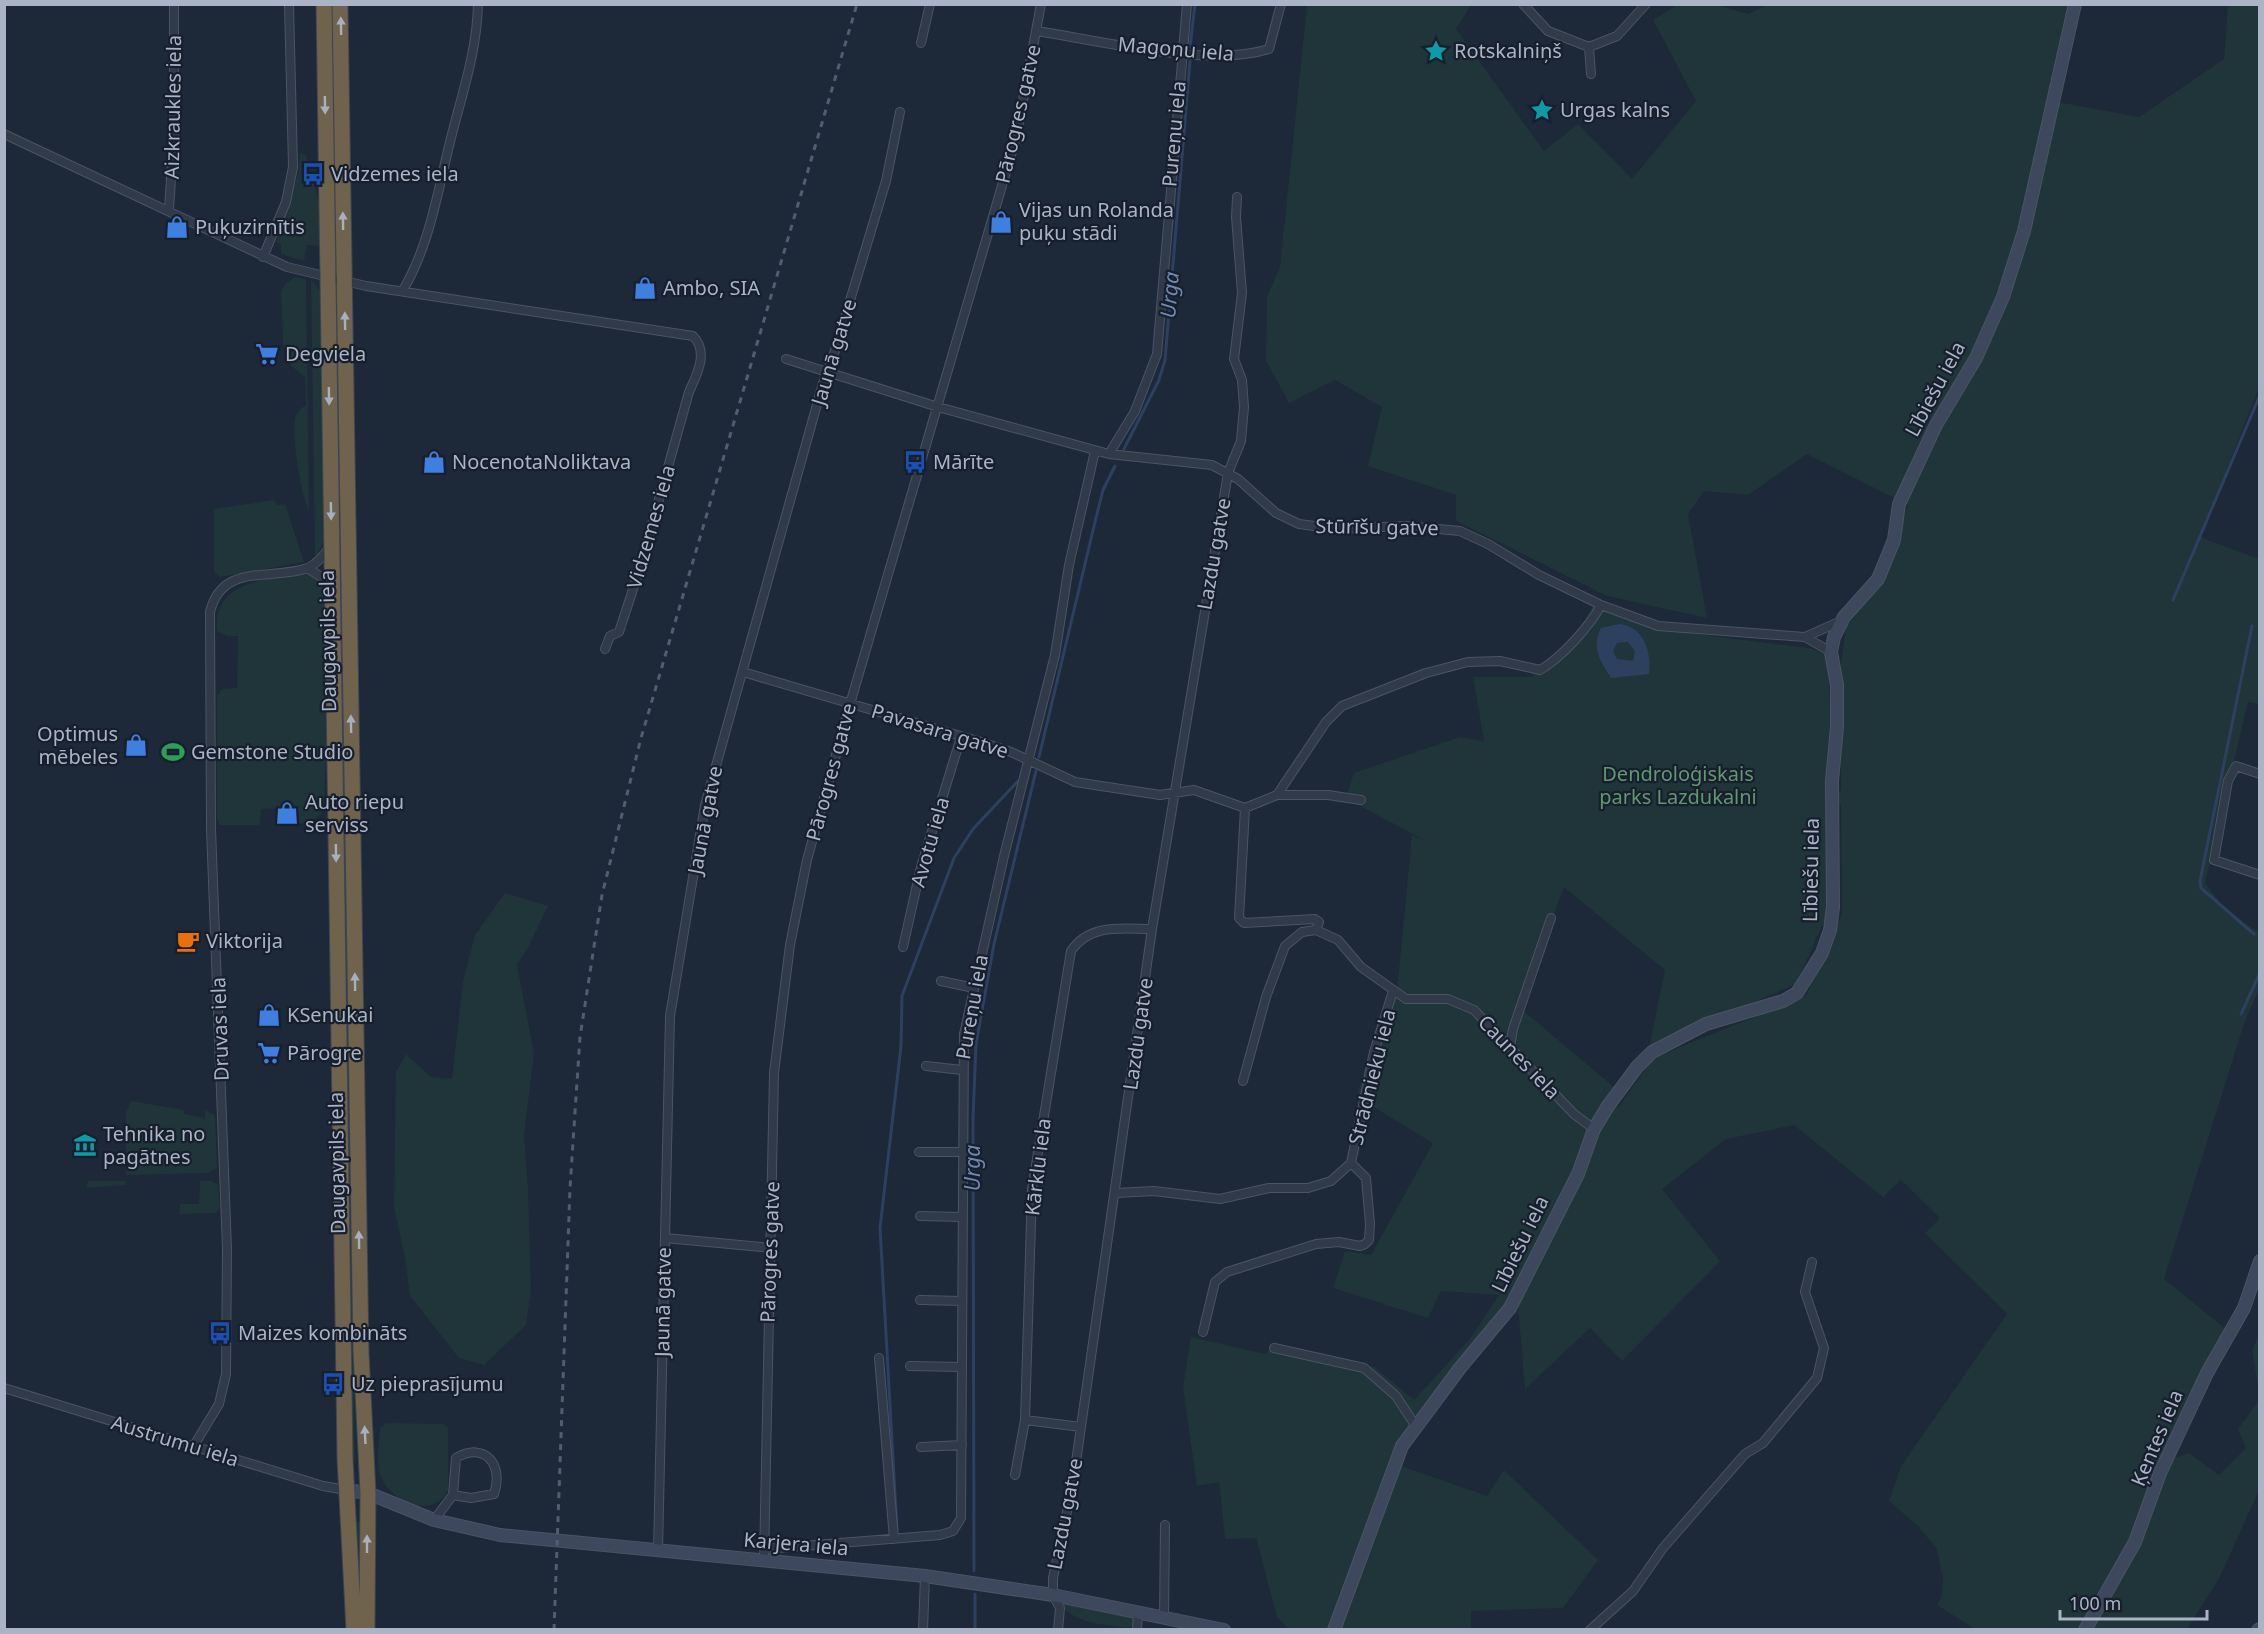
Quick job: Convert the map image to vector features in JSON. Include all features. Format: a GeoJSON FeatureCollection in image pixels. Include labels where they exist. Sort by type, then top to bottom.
{"type":"FeatureCollection","features":[{"type":"Feature","properties":{"kind":"highway","name":"Daugavpils iela"},"geometry":{"type":"LineString","coordinates":[[324,4],[346,1490],[354,1629]]}},
{"type":"Feature","properties":{"kind":"highway","name":"Daugavpils iela"},"geometry":{"type":"LineString","coordinates":[[340,4],[361,1352],[368,1493],[367,1629]]}},
{"type":"Feature","properties":{"kind":"street","name":"Aizkraukles iela"},"geometry":{"type":"LineString","coordinates":[[169,210],[174,132],[174,4]]}},
{"type":"Feature","properties":{"kind":"street"},"geometry":{"type":"LineString","coordinates":[[263,257],[286,202],[293,167],[289,4]]}},
{"type":"Feature","properties":{"kind":"street"},"geometry":{"type":"LineString","coordinates":[[403,290],[412,276],[422,249],[434,205],[471,63],[478,4]]}},
{"type":"Feature","properties":{"kind":"street"},"geometry":{"type":"LineString","coordinates":[[921,43],[930,4]]}},
{"type":"Feature","properties":{"kind":"street","name":"Pārogres gatve"},"geometry":{"type":"LineString","coordinates":[[765,1555],[774,1073],[780,1013],[807,860],[850,704],[1016,138],[1041,4]]}},
{"type":"Feature","properties":{"kind":"street","name":"Pureņu iela"},"geometry":{"type":"LineString","coordinates":[[1109,454],[1135,411],[1157,354],[1186,4]]}},
{"type":"Feature","properties":{"kind":"street","name":"Magoņu iela"},"geometry":{"type":"LineString","coordinates":[[1037,31],[1182,53],[1230,56],[1269,49],[1281,4]]}},
{"type":"Feature","properties":{"kind":"street"},"geometry":{"type":"LineString","coordinates":[[1523,4],[1548,31],[1589,47],[1617,36],[1646,4]]}},
{"type":"Feature","properties":{"kind":"street","name":"Lībiešu iela"},"geometry":{"type":"LineString","coordinates":[[1334,1629],[1402,1446],[1415,1425],[1510,1308],[1578,1174],[1594,1128],[1637,1067],[1652,1052],[1706,1024],[1783,1000],[1797,993],[1822,953],[1830,930],[1833,907],[1832,781],[1837,727],[1836,674],[1831,652],[1841,621],[1878,579],[1894,540],[1899,504],[1936,424],[1976,358],[2003,297],[2024,231],[2075,4]]}},
{"type":"Feature","properties":{"kind":"street"},"geometry":{"type":"LineString","coordinates":[[1589,47],[1591,74]]}},
{"type":"Feature","properties":{"kind":"street","name":"Jaunā gatve"},"geometry":{"type":"LineString","coordinates":[[658,1551],[670,1016],[705,805],[826,374],[886,181],[900,112]]}},
{"type":"Feature","properties":{"kind":"street","name":"Vidzemes iela"},"geometry":{"type":"LineString","coordinates":[[4,134],[287,267],[403,290],[693,336],[701,344],[702,353],[697,373],[689,392],[634,589],[619,632],[610,636],[605,649]]}},
{"type":"Feature","properties":{"kind":"street","name":"Lazdu gatve"},"geometry":{"type":"LineString","coordinates":[[1058,1629],[1060,1608],[1053,1595],[1053,1578],[1073,1483],[1152,928],[1177,791],[1206,593],[1228,473],[1241,441],[1244,407],[1242,380],[1234,359],[1242,293],[1236,217],[1237,197]]}},
{"type":"Feature","properties":{"kind":"street","name":"Stūrīšu gatve"},"geometry":{"type":"LineString","coordinates":[[786,359],[826,374],[1095,451],[1212,465],[1228,473],[1288,521],[1337,529],[1406,526],[1460,531],[1488,544],[1539,575],[1601,604],[1673,630],[1728,630],[1775,637],[1805,638],[1831,652]]}},
{"type":"Feature","properties":{"kind":"street","name":"Pureņu iela"},"geometry":{"type":"LineString","coordinates":[[894,1539],[948,1533],[959,1525],[962,1510],[962,1070],[964,1034],[1030,762],[1054,655],[1069,565],[1095,451]]}},
{"type":"Feature","properties":{"kind":"street"},"geometry":{"type":"LineString","coordinates":[[331,546],[308,568],[323,578],[332,588]]}},
{"type":"Feature","properties":{"kind":"street","name":"Druvas iela"},"geometry":{"type":"LineString","coordinates":[[193,1447],[219,1404],[226,1374],[227,1249],[211,829],[210,612],[219,590],[231,582],[308,568]]}},
{"type":"Feature","properties":{"kind":"street"},"geometry":{"type":"LineString","coordinates":[[1277,795],[1326,722],[1342,706],[1426,673],[1468,662],[1500,661],[1540,670],[1550,665],[1594,618],[1601,604]]}},
{"type":"Feature","properties":{"kind":"street"},"geometry":{"type":"LineString","coordinates":[[1805,638],[1841,621]]}},
{"type":"Feature","properties":{"kind":"street","name":"Pavasara gatve"},"geometry":{"type":"LineString","coordinates":[[743,672],[1011,752],[1075,782],[1095,787],[1160,795],[1177,791]]}},
{"type":"Feature","properties":{"kind":"street","name":"Avotu iela"},"geometry":{"type":"LineString","coordinates":[[903,947],[921,867],[961,737]]}},
{"type":"Feature","properties":{"kind":"street"},"geometry":{"type":"LineString","coordinates":[[2259,774],[2236,766],[2228,781],[2214,860],[2259,875]]}},
{"type":"Feature","properties":{"kind":"street"},"geometry":{"type":"LineString","coordinates":[[1177,791],[1194,790],[1245,808],[1277,795],[1328,795],[1361,800]]}},
{"type":"Feature","properties":{"kind":"street","name":"Caunes iela"},"geometry":{"type":"LineString","coordinates":[[1245,808],[1239,918],[1244,923],[1315,919],[1319,922],[1316,930],[1338,940],[1352,959],[1406,999],[1448,999],[1474,1010],[1574,1114],[1594,1128]]}},
{"type":"Feature","properties":{"kind":"street"},"geometry":{"type":"LineString","coordinates":[[1510,1047],[1513,1029],[1551,918]]}},
{"type":"Feature","properties":{"kind":"street","name":"Kārklu iela"},"geometry":{"type":"LineString","coordinates":[[1016,1475],[1025,1420],[1032,1189],[1071,951],[1078,940],[1090,932],[1152,928]]}},
{"type":"Feature","properties":{"kind":"street"},"geometry":{"type":"LineString","coordinates":[[1243,1081],[1266,997],[1285,946],[1302,932],[1316,930]]}},
{"type":"Feature","properties":{"kind":"street"},"geometry":{"type":"LineString","coordinates":[[941,981],[974,988]]}},
{"type":"Feature","properties":{"kind":"street","name":"Strādnieku iela"},"geometry":{"type":"LineString","coordinates":[[1351,1163],[1374,1052],[1393,991]]}},
{"type":"Feature","properties":{"kind":"street"},"geometry":{"type":"LineString","coordinates":[[926,1066],[962,1070]]}},
{"type":"Feature","properties":{"kind":"street"},"geometry":{"type":"LineString","coordinates":[[919,1152],[962,1152]]}},
{"type":"Feature","properties":{"kind":"street"},"geometry":{"type":"LineString","coordinates":[[1116,1193],[1154,1191],[1220,1199],[1269,1188],[1308,1188],[1331,1180],[1351,1163],[1366,1178],[1370,1224],[1369,1240],[1365,1244],[1360,1246],[1339,1242],[1316,1244],[1227,1272],[1215,1282],[1211,1309],[1203,1332]]}},
{"type":"Feature","properties":{"kind":"street"},"geometry":{"type":"LineString","coordinates":[[920,1216],[962,1217]]}},
{"type":"Feature","properties":{"kind":"street"},"geometry":{"type":"LineString","coordinates":[[664,1238],[771,1248]]}},
{"type":"Feature","properties":{"kind":"street","name":"Ķentes iela"},"geometry":{"type":"LineString","coordinates":[[2085,1629],[2135,1542],[2160,1473],[2207,1373],[2241,1316],[2259,1261]]}},
{"type":"Feature","properties":{"kind":"street"},"geometry":{"type":"LineString","coordinates":[[1590,1629],[1633,1591],[1663,1548],[1745,1454],[1763,1443],[1817,1378],[1824,1348],[1805,1292],[1812,1262]]}},
{"type":"Feature","properties":{"kind":"street"},"geometry":{"type":"LineString","coordinates":[[920,1300],[962,1301]]}},
{"type":"Feature","properties":{"kind":"street"},"geometry":{"type":"LineString","coordinates":[[1274,1348],[1364,1368],[1396,1396],[1415,1425]]}},
{"type":"Feature","properties":{"kind":"street"},"geometry":{"type":"LineString","coordinates":[[765,1555],[894,1539],[879,1358]]}},
{"type":"Feature","properties":{"kind":"street"},"geometry":{"type":"LineString","coordinates":[[910,1366],[962,1367]]}},
{"type":"Feature","properties":{"kind":"street","name":"Austrumu iela"},"geometry":{"type":"LineString","coordinates":[[4,1388],[323,1486],[346,1490]]}},
{"type":"Feature","properties":{"kind":"street"},"geometry":{"type":"LineString","coordinates":[[1025,1420],[1080,1427]]}},
{"type":"Feature","properties":{"kind":"street"},"geometry":{"type":"LineString","coordinates":[[921,1447],[962,1445]]}},
{"type":"Feature","properties":{"kind":"street"},"geometry":{"type":"LineString","coordinates":[[434,1520],[453,1495],[456,1458],[464,1453],[483,1454],[492,1460],[497,1469],[498,1484],[494,1494],[471,1498],[453,1495]]}},
{"type":"Feature","properties":{"kind":"street","name":"Karjera iela"},"geometry":{"type":"LineString","coordinates":[[346,1490],[368,1493],[434,1520],[500,1535],[658,1551],[765,1555],[1053,1595],[1219,1629]]}},
{"type":"Feature","properties":{"kind":"street"},"geometry":{"type":"LineString","coordinates":[[1164,1618],[1165,1525]]}},
{"type":"Feature","properties":{"kind":"street"},"geometry":{"type":"LineString","coordinates":[[923,1629],[925,1576]]}},
{"type":"Feature","properties":{"kind":"street"},"geometry":{"type":"LineString","coordinates":[[1137,1629],[1138,1612]]}},
{"type":"Feature","properties":{"kind":"green space","name":"Dendroloģiskais parks Lazdukalni"},"geometry":{"type":"Polygon","coordinates":[[[1769,4],[2070,5],[2047,100],[2139,117],[2224,59],[2228,5],[2259,5],[2259,388],[2200,537],[2259,559],[2259,704],[2248,702],[2205,883],[2228,913],[2259,932],[2259,989],[2244,1024],[2164,1279],[2228,1331],[2198,1377],[2158,1463],[2189,1453],[2219,1475],[2246,1448],[2238,1429],[2259,1400],[2260,1488],[2220,1577],[2187,1629],[1975,1629],[1937,1605],[1941,1598],[1943,1579],[1937,1549],[1918,1526],[1889,1501],[1901,1466],[2007,1314],[1925,1233],[1940,1218],[1901,1180],[1883,1197],[1794,1125],[1726,1139],[1662,1189],[1720,1261],[1622,1361],[1590,1328],[1525,1389],[1518,1305],[1393,1463],[1487,1496],[1504,1470],[1598,1560],[1563,1608],[1471,1611],[1471,1629],[1288,1629],[1277,1617],[1256,1538],[1225,1539],[1219,1482],[1197,1486],[1183,1387],[1191,1337],[1265,1354],[1276,1343],[1374,1367],[1414,1400],[1469,1340],[1499,1295],[1441,1291],[1428,1318],[1333,1288],[1345,1251],[1371,1255],[1433,1143],[1357,1097],[1370,1049],[1397,990],[1412,835],[1428,842],[1345,798],[1354,773],[1460,737],[1484,741],[1473,677],[1532,677],[1581,627],[1593,605],[1664,630],[1809,648],[1829,656],[1831,802],[1841,790],[1840,671],[1846,627],[1882,583],[1908,505],[1807,454],[1748,495],[1704,491],[1688,514],[1707,618],[1607,596],[1456,521],[1456,495],[1368,466],[1382,407],[1335,380],[1289,403],[1266,361],[1267,296],[1280,267],[1307,5],[1471,5],[1456,29],[1544,151],[1578,124],[1632,179],[1696,101],[1653,20],[1677,5],[1717,5],[1748,14],[1769,4]],[[1841,804],[1830,816],[1831,906],[1796,984],[1649,1048],[1665,970],[1564,887],[1519,1007],[1615,1088],[1618,1108],[1653,1058],[1806,996],[1842,913],[1841,804]]]}},
{"type":"Feature","properties":{"kind":"green space"},"geometry":{"type":"Polygon","coordinates":[[[328,5],[334,5],[337,247],[332,246],[328,5]]]}},
{"type":"Feature","properties":{"kind":"green space"},"geometry":{"type":"Polygon","coordinates":[[[300,152],[307,156],[309,178],[314,178],[320,211],[321,246],[307,245],[304,261],[281,254],[281,244],[276,242],[298,174],[300,152]]]}},
{"type":"Feature","properties":{"kind":"green space"},"geometry":{"type":"Polygon","coordinates":[[[295,277],[306,279],[309,511],[300,478],[294,435],[296,415],[306,405],[305,377],[290,365],[283,343],[281,292],[285,284],[295,277]]]}},
{"type":"Feature","properties":{"kind":"green space"},"geometry":{"type":"Polygon","coordinates":[[[311,281],[321,293],[325,539],[317,555],[315,555],[311,281]]]}},
{"type":"Feature","properties":{"kind":"green space"},"geometry":{"type":"Polygon","coordinates":[[[338,295],[355,1462],[349,1462],[333,297],[338,295]]]}},
{"type":"Feature","properties":{"kind":"green space"},"geometry":{"type":"Polygon","coordinates":[[[274,500],[278,505],[285,504],[304,562],[220,577],[214,572],[214,509],[274,500]]]}},
{"type":"Feature","properties":{"kind":"green space"},"geometry":{"type":"Polygon","coordinates":[[[309,574],[322,583],[327,594],[328,703],[324,805],[321,814],[307,824],[294,823],[294,808],[261,809],[260,825],[220,825],[217,819],[217,696],[222,689],[237,688],[238,636],[227,636],[217,631],[218,614],[224,601],[234,591],[247,584],[278,577],[309,574]]]}},
{"type":"Feature","properties":{"kind":"green space"},"geometry":{"type":"Polygon","coordinates":[[[505,893],[548,906],[528,948],[517,965],[534,1053],[524,1136],[531,1290],[526,1325],[484,1365],[459,1358],[410,1296],[405,1258],[394,1207],[396,1072],[406,1054],[431,1077],[452,1079],[463,981],[475,935],[505,893]]]}},
{"type":"Feature","properties":{"kind":"green space"},"geometry":{"type":"Polygon","coordinates":[[[131,1101],[184,1110],[184,1114],[205,1118],[205,1110],[215,1115],[217,1168],[208,1173],[126,1175],[126,1113],[131,1101]]]}},
{"type":"Feature","properties":{"kind":"green space"},"geometry":{"type":"Polygon","coordinates":[[[88,1181],[126,1181],[126,1185],[86,1188],[88,1181]]]}},
{"type":"Feature","properties":{"kind":"green space"},"geometry":{"type":"Polygon","coordinates":[[[200,1181],[211,1181],[218,1185],[220,1207],[216,1213],[179,1214],[180,1204],[199,1204],[200,1181]]]}},
{"type":"Feature","properties":{"kind":"green space"},"geometry":{"type":"Polygon","coordinates":[[[2259,1335],[2259,1392],[2252,1350],[2259,1335]]]}},
{"type":"Feature","properties":{"kind":"green space"},"geometry":{"type":"Polygon","coordinates":[[[386,1423],[443,1424],[448,1428],[448,1491],[441,1500],[431,1505],[411,1504],[401,1499],[385,1484],[380,1475],[378,1458],[380,1428],[386,1423]]]}},
{"type":"Feature","properties":{"kind":"green space"},"geometry":{"type":"Polygon","coordinates":[[[354,1521],[360,1522],[362,1617],[359,1616],[354,1521]]]}},
{"type":"Feature","properties":{"kind":"green space"},"geometry":{"type":"Polygon","coordinates":[[[1066,1603],[1133,1617],[1135,1620],[1128,1628],[1093,1623],[1069,1613],[1063,1607],[1066,1603]]]}},
{"type":"Feature","properties":{"kind":"water"},"geometry":{"type":"Polygon","coordinates":[[[1619,624],[1635,630],[1647,649],[1649,674],[1611,678],[1598,654],[1597,642],[1601,628],[1619,624]],[[1628,642],[1617,643],[1613,651],[1617,659],[1633,661],[1635,651],[1628,642]]]}},
{"type":"Feature","properties":{"kind":"waterway","name":"Urga"},"geometry":{"type":"LineString","coordinates":[[1190,47],[1195,4]]}},
{"type":"Feature","properties":{"kind":"waterway","name":"Urga"},"geometry":{"type":"LineString","coordinates":[[1124,449],[1159,380],[1165,360],[1190,61]]}},
{"type":"Feature","properties":{"kind":"waterway"},"geometry":{"type":"LineString","coordinates":[[2173,600],[2260,395]]}},
{"type":"Feature","properties":{"kind":"waterway","name":"Urga"},"geometry":{"type":"LineString","coordinates":[[1039,757],[1103,490],[1115,466]]}},
{"type":"Feature","properties":{"kind":"waterway"},"geometry":{"type":"LineString","coordinates":[[2252,626],[2200,881],[2201,888],[2254,934]]}},
{"type":"Feature","properties":{"kind":"waterway","name":"Urga"},"geometry":{"type":"LineString","coordinates":[[974,1571],[973,1119],[976,1044],[994,944],[1036,771]]}},
{"type":"Feature","properties":{"kind":"waterway"},"geometry":{"type":"LineString","coordinates":[[897,1529],[880,1228],[901,1046],[902,996],[954,858],[973,829],[1018,781]]}},
{"type":"Feature","properties":{"kind":"waterway"},"geometry":{"type":"LineString","coordinates":[[2241,1014],[2260,973]]}},
{"type":"Feature","properties":{"kind":"waterway","name":"Urga"},"geometry":{"type":"LineString","coordinates":[[975,1594],[975,1630]]}},
{"type":"Feature","properties":{"kind":"railway"},"geometry":{"type":"LineString","coordinates":[[554,1630],[570,1188],[580,1037],[602,895],[641,738],[857,4]]}},
{"type":"Feature","properties":{"kind":"place","name":"Rotskalniņš"},"geometry":{"type":"Point","coordinates":[1436,51]}},
{"type":"Feature","properties":{"kind":"place","name":"Urgas kalns"},"geometry":{"type":"Point","coordinates":[1542,110]}},
{"type":"Feature","properties":{"kind":"place","name":"Vidzemes iela"},"geometry":{"type":"Point","coordinates":[313,174]}},
{"type":"Feature","properties":{"kind":"place","name":"Vijas un Rolanda puķu stādi"},"geometry":{"type":"Point","coordinates":[1001,222]}},
{"type":"Feature","properties":{"kind":"place","name":"Puķuzirnītis"},"geometry":{"type":"Point","coordinates":[177,227]}},
{"type":"Feature","properties":{"kind":"place","name":"Ambo, SIA"},"geometry":{"type":"Point","coordinates":[645,288]}},
{"type":"Feature","properties":{"kind":"place","name":"Degviela"},"geometry":{"type":"Point","coordinates":[267,354]}},
{"type":"Feature","properties":{"kind":"place","name":"NocenotaNoliktava"},"geometry":{"type":"Point","coordinates":[434,462]}},
{"type":"Feature","properties":{"kind":"place","name":"Mārīte"},"geometry":{"type":"Point","coordinates":[915,462]}},
{"type":"Feature","properties":{"kind":"place","name":"Optimus mēbeles"},"geometry":{"type":"Point","coordinates":[136,745]}},
{"type":"Feature","properties":{"kind":"place","name":"Gemstone Studio"},"geometry":{"type":"Point","coordinates":[173,752]}},
{"type":"Feature","properties":{"kind":"place","name":"Auto riepu serviss"},"geometry":{"type":"Point","coordinates":[287,813]}},
{"type":"Feature","properties":{"kind":"place","name":"Viktorija"},"geometry":{"type":"Point","coordinates":[188,941]}},
{"type":"Feature","properties":{"kind":"place","name":"KSenukai"},"geometry":{"type":"Point","coordinates":[269,1015]}},
{"type":"Feature","properties":{"kind":"place","name":"Pārogre"},"geometry":{"type":"Point","coordinates":[269,1053]}},
{"type":"Feature","properties":{"kind":"place","name":"Tehnika no pagātnes"},"geometry":{"type":"Point","coordinates":[85,1145]}},
{"type":"Feature","properties":{"kind":"place","name":"Maizes kombināts"},"geometry":{"type":"Point","coordinates":[220,1333]}},
{"type":"Feature","properties":{"kind":"place","name":"Uz pieprasījumu"},"geometry":{"type":"Point","coordinates":[333,1384]}}]}
